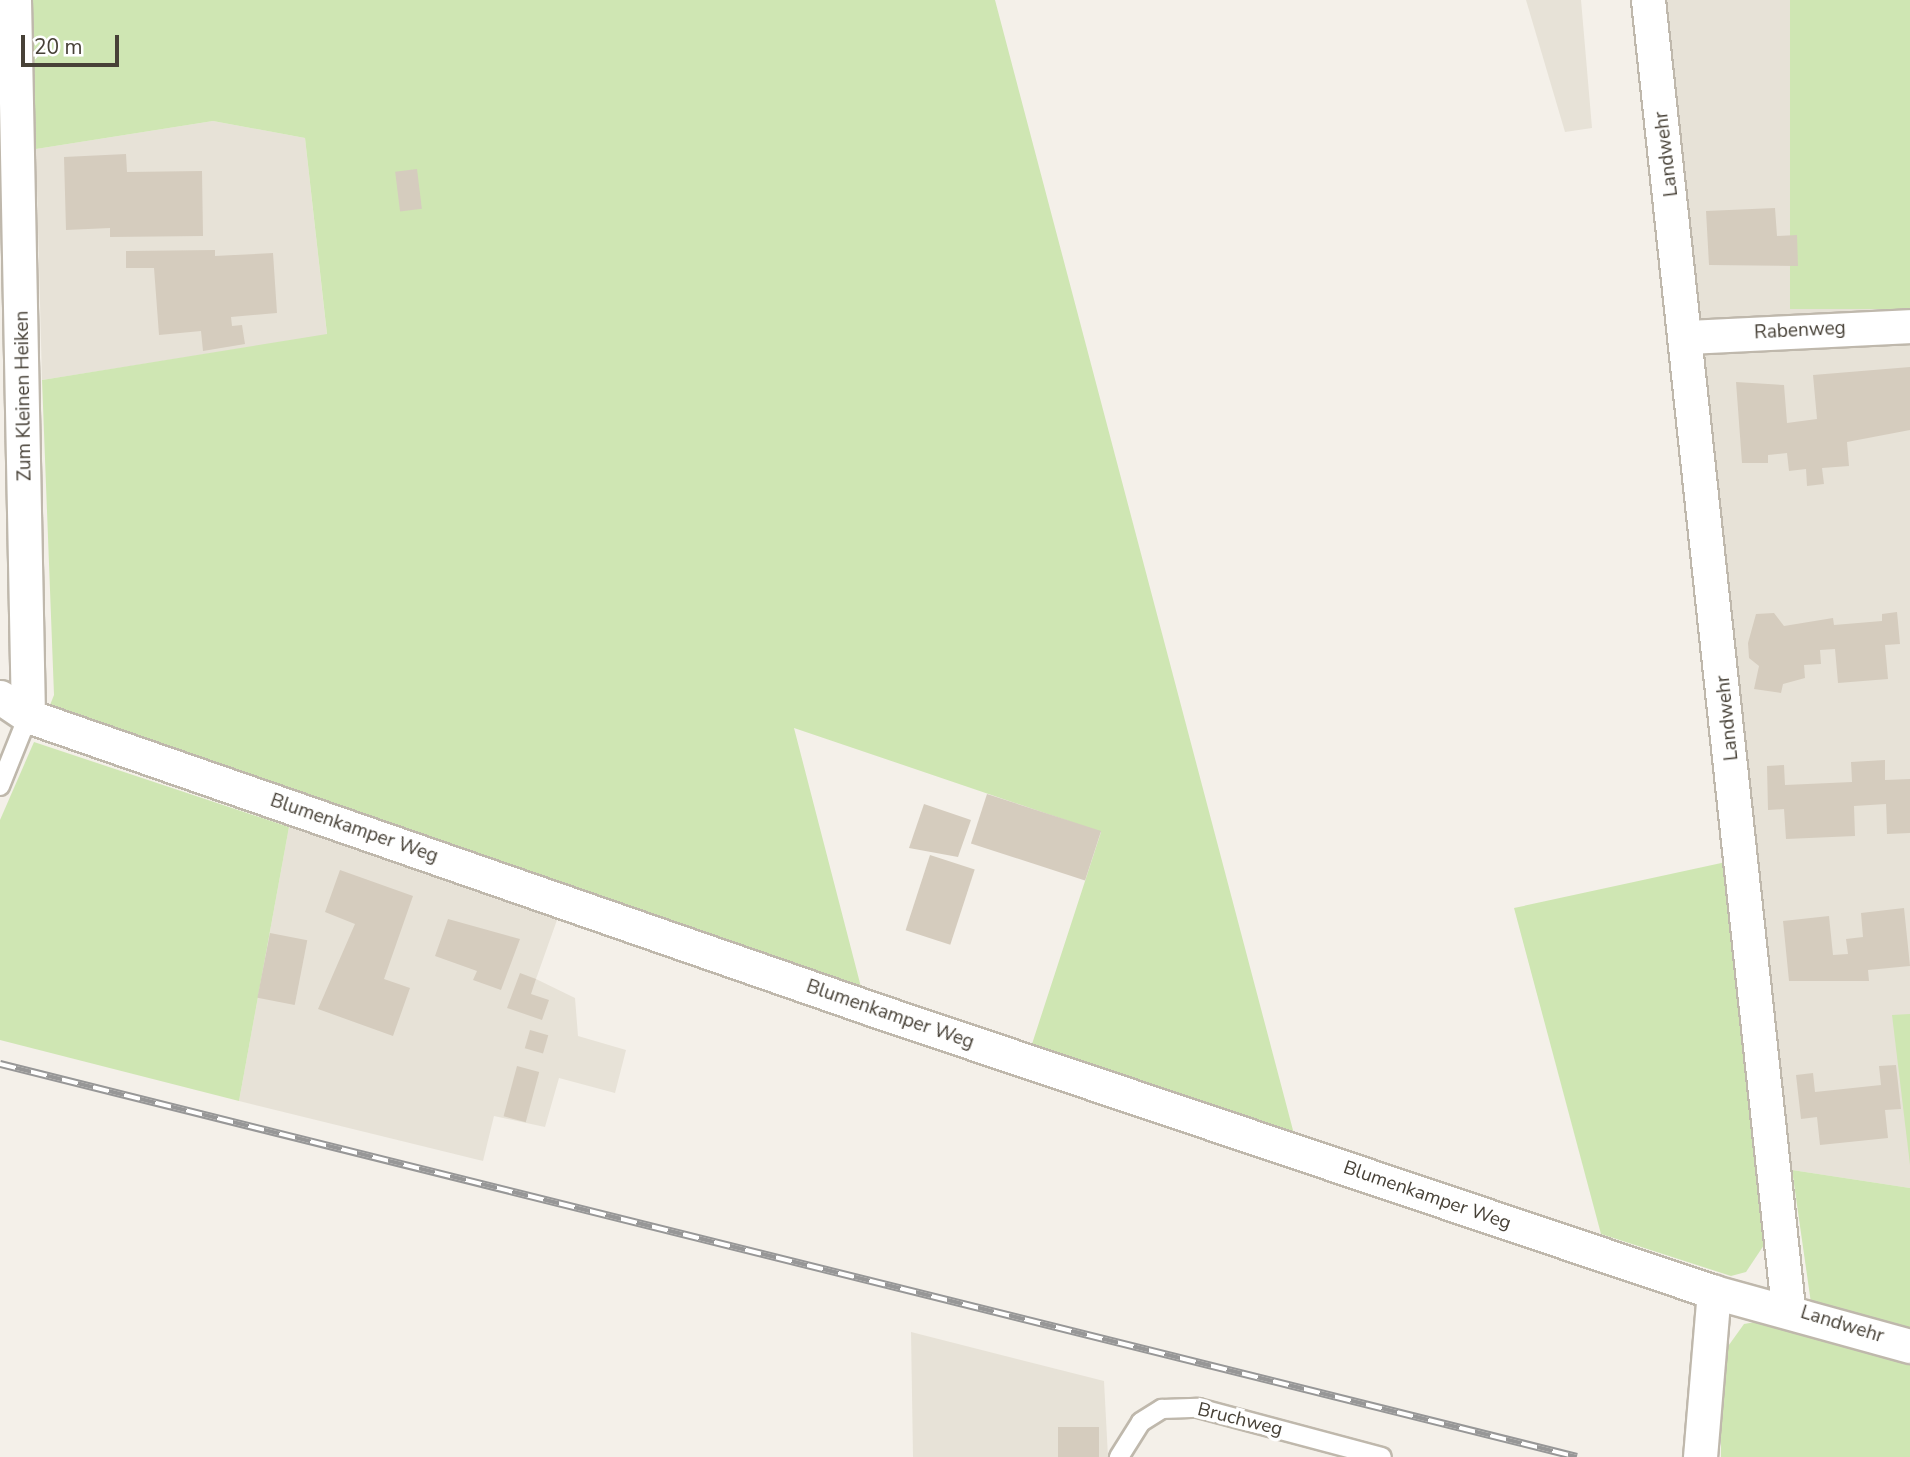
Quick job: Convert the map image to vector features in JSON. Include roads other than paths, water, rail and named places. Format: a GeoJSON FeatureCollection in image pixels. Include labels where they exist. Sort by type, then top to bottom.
{"type":"FeatureCollection","features":[{"type":"Feature","properties":{"kind":"street","name":"Zum Kleinen Heiken"},"geometry":{"type":"LineString","coordinates":[[14,0],[28,716]]}},
{"type":"Feature","properties":{"kind":"street","name":"Landwehr"},"geometry":{"type":"LineString","coordinates":[[1648,0],[1689,337],[1788,1308],[1910,1346]]}},
{"type":"Feature","properties":{"kind":"street","name":"Rabenweg"},"geometry":{"type":"LineString","coordinates":[[1689,337],[1910,326]]}},
{"type":"Feature","properties":{"kind":"street","name":"Blumenkamper Weg"},"geometry":{"type":"LineString","coordinates":[[0,697],[28,716],[1714,1292],[1788,1308]]}},
{"type":"Feature","properties":{"kind":"street"},"geometry":{"type":"LineString","coordinates":[[1700,1457],[1714,1292]]}},
{"type":"Feature","properties":{"kind":"lane","name":"Zum Kleinen Heiken"},"geometry":{"type":"LineString","coordinates":[[0,786],[28,716]]}},
{"type":"Feature","properties":{"kind":"lane","name":"Bruchweg"},"geometry":{"type":"LineString","coordinates":[[1119,1457],[1141,1422],[1162,1409],[1198,1408],[1382,1457]]}},
{"type":"Feature","properties":{"kind":"railway"},"geometry":{"type":"LineString","coordinates":[[0,1064],[1577,1457]]}}]}
